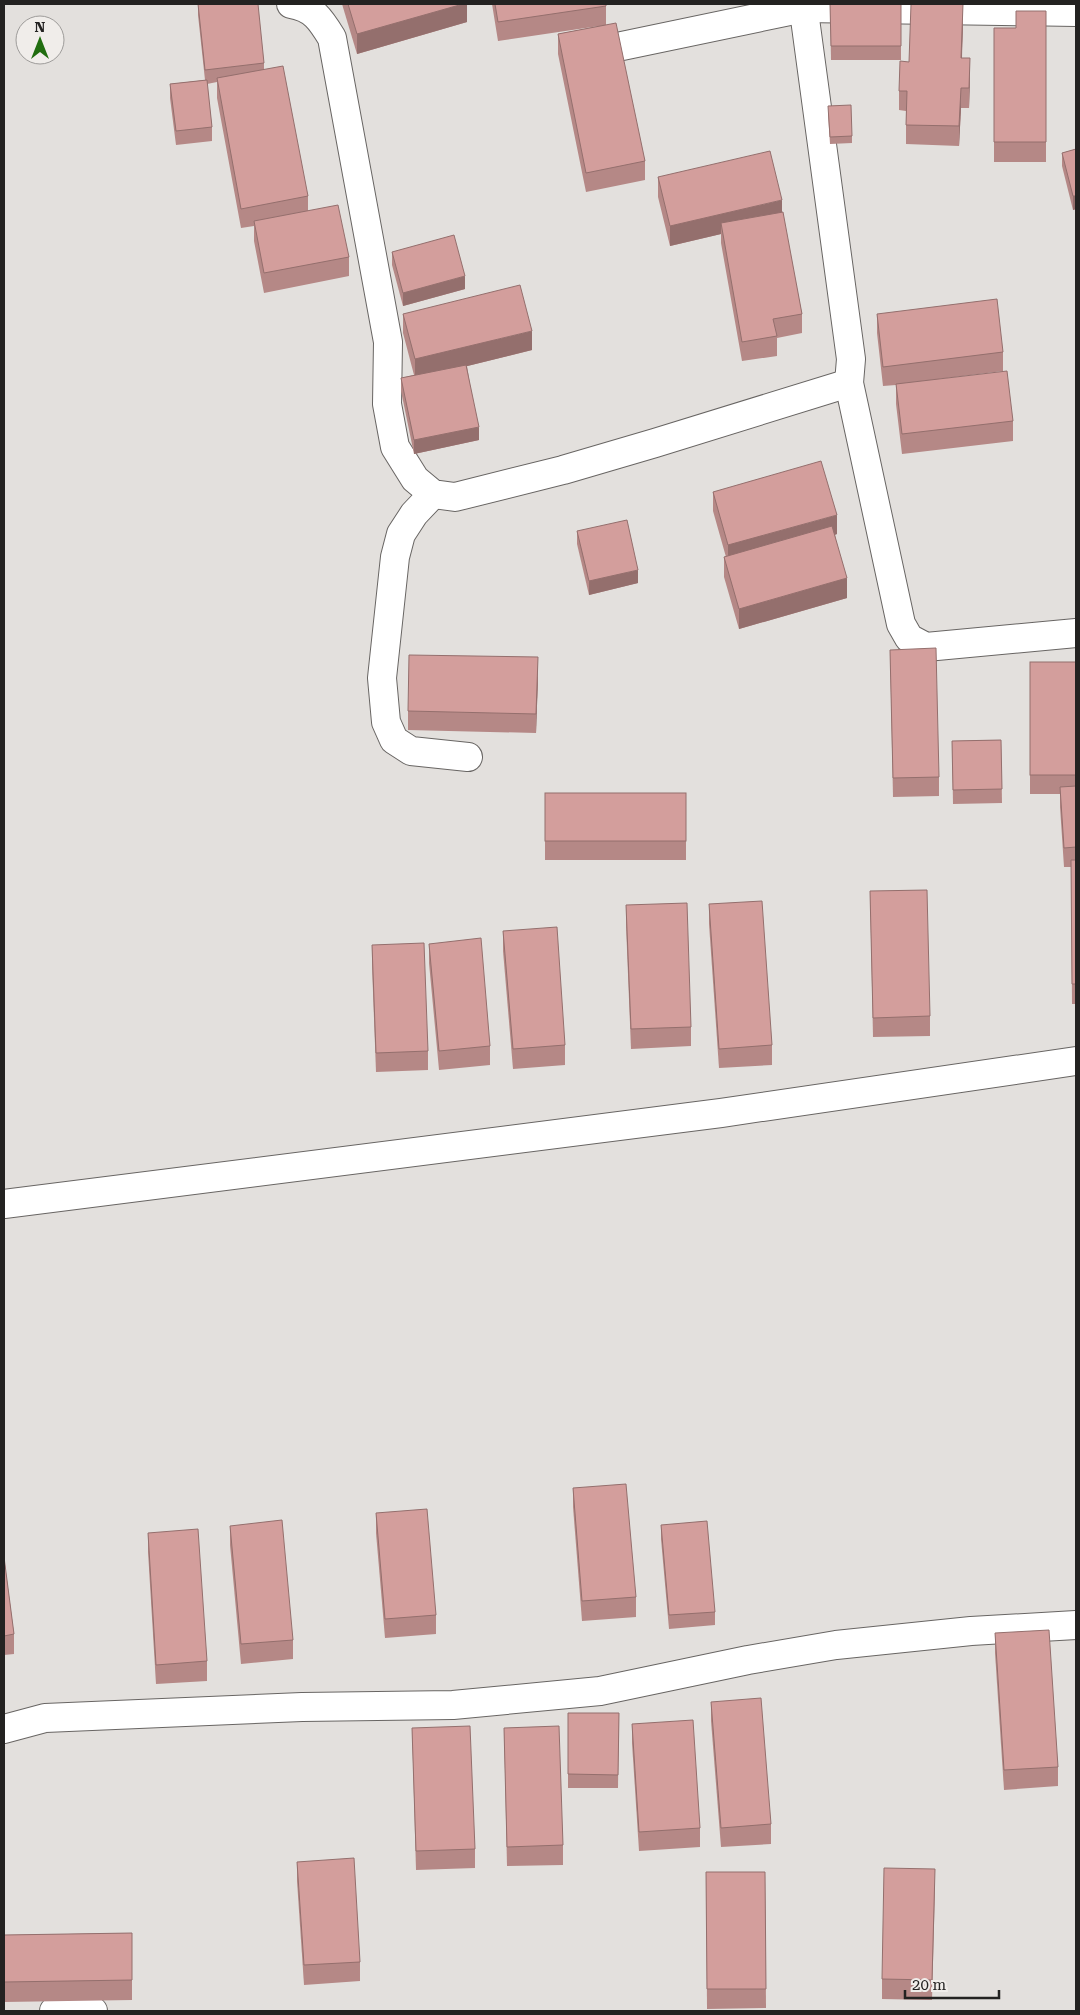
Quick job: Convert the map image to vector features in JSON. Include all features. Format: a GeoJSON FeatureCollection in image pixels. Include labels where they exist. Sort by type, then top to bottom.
{"type":"FeatureCollection","features":[{"type":"Feature","properties":{"kind":"street"},"geometry":{"type":"LineString","coordinates":[[290,4],[299,5],[319,17],[332,38],[388,342],[387,404],[395,447],[415,478],[433,494],[455,497],[563,470],[849,382]]}},
{"type":"Feature","properties":{"kind":"street"},"geometry":{"type":"LineString","coordinates":[[804,6],[849,342],[851,359],[849,382],[901,624],[909,638],[926,647],[1076,634]]}},
{"type":"Feature","properties":{"kind":"street"},"geometry":{"type":"LineString","coordinates":[[622,46],[804,6],[1076,12]]}},
{"type":"Feature","properties":{"kind":"street"},"geometry":{"type":"LineString","coordinates":[[433,494],[414,514],[401,534],[395,557],[382,678],[386,722],[394,740],[412,751],[468,757]]}},
{"type":"Feature","properties":{"kind":"street"},"geometry":{"type":"LineString","coordinates":[[4,1204],[721,1113],[1076,1062]]}},
{"type":"Feature","properties":{"kind":"street"},"geometry":{"type":"LineString","coordinates":[[4,1729],[45,1718],[302,1707],[453,1705],[600,1690],[748,1660],[836,1645],[971,1631],[1076,1625]]}},
{"type":"Feature","properties":{"kind":"street"},"geometry":{"type":"LineString","coordinates":[[54,2011],[93,2011]]}},
{"type":"Feature","properties":{"kind":"building"},"geometry":{"type":"Polygon","coordinates":[[[198,4],[258,4],[264,63],[205,70],[198,4]]]}},
{"type":"Feature","properties":{"kind":"building"},"geometry":{"type":"Polygon","coordinates":[[[348,4],[463,4],[357,34],[348,4]]]}},
{"type":"Feature","properties":{"kind":"building"},"geometry":{"type":"Polygon","coordinates":[[[495,4],[606,4],[606,6],[498,22],[495,4]]]}},
{"type":"Feature","properties":{"kind":"building"},"geometry":{"type":"Polygon","coordinates":[[[830,4],[901,4],[901,46],[831,46],[830,4]]]}},
{"type":"Feature","properties":{"kind":"building"},"geometry":{"type":"Polygon","coordinates":[[[911,4],[963,4],[961,58],[970,58],[969,88],[961,88],[959,126],[906,125],[907,91],[899,91],[900,61],[909,62],[911,4]]]}},
{"type":"Feature","properties":{"kind":"building"},"geometry":{"type":"Polygon","coordinates":[[[1016,11],[1046,11],[1046,142],[994,142],[994,28],[1016,28],[1016,11]]]}},
{"type":"Feature","properties":{"kind":"building"},"geometry":{"type":"Polygon","coordinates":[[[616,23],[645,161],[586,173],[558,34],[616,23]]]}},
{"type":"Feature","properties":{"kind":"building"},"geometry":{"type":"Polygon","coordinates":[[[283,66],[308,196],[241,209],[217,78],[283,66]]]}},
{"type":"Feature","properties":{"kind":"building"},"geometry":{"type":"Polygon","coordinates":[[[207,80],[212,127],[176,131],[170,84],[207,80]]]}},
{"type":"Feature","properties":{"kind":"building"},"geometry":{"type":"Polygon","coordinates":[[[851,105],[852,136],[830,137],[828,106],[851,105]]]}},
{"type":"Feature","properties":{"kind":"building"},"geometry":{"type":"Polygon","coordinates":[[[1076,149],[1076,196],[1073,196],[1062,153],[1076,149]]]}},
{"type":"Feature","properties":{"kind":"building"},"geometry":{"type":"Polygon","coordinates":[[[770,151],[782,200],[670,226],[658,177],[770,151]]]}},
{"type":"Feature","properties":{"kind":"building"},"geometry":{"type":"Polygon","coordinates":[[[338,205],[349,257],[264,273],[254,221],[338,205]]]}},
{"type":"Feature","properties":{"kind":"building"},"geometry":{"type":"Polygon","coordinates":[[[783,212],[802,314],[773,319],[777,336],[742,342],[721,223],[783,212]]]}},
{"type":"Feature","properties":{"kind":"building"},"geometry":{"type":"Polygon","coordinates":[[[454,235],[465,276],[403,293],[392,252],[454,235]]]}},
{"type":"Feature","properties":{"kind":"building"},"geometry":{"type":"Polygon","coordinates":[[[520,285],[532,331],[415,359],[403,314],[520,285]]]}},
{"type":"Feature","properties":{"kind":"building"},"geometry":{"type":"Polygon","coordinates":[[[997,299],[1003,352],[883,367],[877,314],[997,299]]]}},
{"type":"Feature","properties":{"kind":"building"},"geometry":{"type":"Polygon","coordinates":[[[466,365],[479,427],[414,440],[401,378],[466,365]]]}},
{"type":"Feature","properties":{"kind":"building"},"geometry":{"type":"Polygon","coordinates":[[[1007,371],[1013,421],[902,434],[896,384],[1007,371]]]}},
{"type":"Feature","properties":{"kind":"building"},"geometry":{"type":"Polygon","coordinates":[[[821,461],[837,515],[728,545],[713,492],[821,461]]]}},
{"type":"Feature","properties":{"kind":"building"},"geometry":{"type":"Polygon","coordinates":[[[627,520],[638,570],[589,581],[577,531],[627,520]]]}},
{"type":"Feature","properties":{"kind":"building"},"geometry":{"type":"Polygon","coordinates":[[[832,526],[847,578],[739,609],[724,557],[832,526]]]}},
{"type":"Feature","properties":{"kind":"building"},"geometry":{"type":"Polygon","coordinates":[[[936,648],[939,777],[893,778],[890,650],[936,648]]]}},
{"type":"Feature","properties":{"kind":"building"},"geometry":{"type":"Polygon","coordinates":[[[409,655],[538,657],[536,714],[408,711],[409,655]]]}},
{"type":"Feature","properties":{"kind":"building"},"geometry":{"type":"Polygon","coordinates":[[[1030,662],[1076,662],[1076,775],[1030,775],[1030,662]]]}},
{"type":"Feature","properties":{"kind":"building"},"geometry":{"type":"Polygon","coordinates":[[[1001,740],[1002,789],[953,790],[952,741],[1001,740]]]}},
{"type":"Feature","properties":{"kind":"building"},"geometry":{"type":"Polygon","coordinates":[[[1076,786],[1076,847],[1064,848],[1060,787],[1076,786]]]}},
{"type":"Feature","properties":{"kind":"building"},"geometry":{"type":"Polygon","coordinates":[[[545,793],[686,793],[686,841],[545,841],[545,793]]]}},
{"type":"Feature","properties":{"kind":"building"},"geometry":{"type":"Polygon","coordinates":[[[1071,860],[1076,860],[1076,984],[1072,984],[1071,860]]]}},
{"type":"Feature","properties":{"kind":"building"},"geometry":{"type":"Polygon","coordinates":[[[927,890],[930,1016],[873,1018],[870,891],[927,890]]]}},
{"type":"Feature","properties":{"kind":"building"},"geometry":{"type":"Polygon","coordinates":[[[762,901],[772,1045],[719,1049],[709,904],[762,901]]]}},
{"type":"Feature","properties":{"kind":"building"},"geometry":{"type":"Polygon","coordinates":[[[687,903],[691,1027],[631,1029],[626,905],[687,903]]]}},
{"type":"Feature","properties":{"kind":"building"},"geometry":{"type":"Polygon","coordinates":[[[557,927],[565,1045],[513,1049],[503,931],[557,927]]]}},
{"type":"Feature","properties":{"kind":"building"},"geometry":{"type":"Polygon","coordinates":[[[481,938],[490,1046],[439,1051],[429,944],[481,938]]]}},
{"type":"Feature","properties":{"kind":"building"},"geometry":{"type":"Polygon","coordinates":[[[424,943],[428,1051],[376,1053],[372,945],[424,943]]]}},
{"type":"Feature","properties":{"kind":"building"},"geometry":{"type":"Polygon","coordinates":[[[626,1484],[636,1597],[582,1601],[573,1488],[626,1484]]]}},
{"type":"Feature","properties":{"kind":"building"},"geometry":{"type":"Polygon","coordinates":[[[427,1509],[436,1615],[385,1619],[376,1513],[427,1509]]]}},
{"type":"Feature","properties":{"kind":"building"},"geometry":{"type":"Polygon","coordinates":[[[282,1520],[293,1640],[241,1644],[230,1526],[282,1520]]]}},
{"type":"Feature","properties":{"kind":"building"},"geometry":{"type":"Polygon","coordinates":[[[707,1521],[715,1612],[669,1615],[661,1525],[707,1521]]]}},
{"type":"Feature","properties":{"kind":"building"},"geometry":{"type":"Polygon","coordinates":[[[198,1529],[207,1661],[156,1665],[148,1533],[198,1529]]]}},
{"type":"Feature","properties":{"kind":"building"},"geometry":{"type":"Polygon","coordinates":[[[4,1557],[14,1634],[4,1636],[4,1557]]]}},
{"type":"Feature","properties":{"kind":"building"},"geometry":{"type":"Polygon","coordinates":[[[1049,1630],[1058,1767],[1004,1770],[995,1633],[1049,1630]]]}},
{"type":"Feature","properties":{"kind":"building"},"geometry":{"type":"Polygon","coordinates":[[[761,1698],[771,1824],[721,1828],[711,1702],[761,1698]]]}},
{"type":"Feature","properties":{"kind":"building"},"geometry":{"type":"Polygon","coordinates":[[[568,1713],[619,1713],[618,1775],[568,1774],[568,1713]]]}},
{"type":"Feature","properties":{"kind":"building"},"geometry":{"type":"Polygon","coordinates":[[[693,1720],[700,1828],[639,1832],[632,1724],[693,1720]]]}},
{"type":"Feature","properties":{"kind":"building"},"geometry":{"type":"Polygon","coordinates":[[[470,1726],[475,1849],[416,1851],[412,1728],[470,1726]]]}},
{"type":"Feature","properties":{"kind":"building"},"geometry":{"type":"Polygon","coordinates":[[[559,1726],[563,1845],[507,1847],[504,1728],[559,1726]]]}},
{"type":"Feature","properties":{"kind":"building"},"geometry":{"type":"Polygon","coordinates":[[[354,1858],[360,1962],[304,1965],[297,1862],[354,1858]]]}},
{"type":"Feature","properties":{"kind":"building"},"geometry":{"type":"Polygon","coordinates":[[[884,1868],[935,1869],[932,1980],[882,1979],[884,1868]]]}},
{"type":"Feature","properties":{"kind":"building"},"geometry":{"type":"Polygon","coordinates":[[[706,1872],[765,1872],[766,1989],[707,1989],[706,1872]]]}},
{"type":"Feature","properties":{"kind":"building"},"geometry":{"type":"Polygon","coordinates":[[[132,1933],[132,1980],[4,1982],[4,1935],[132,1933]]]}}]}
